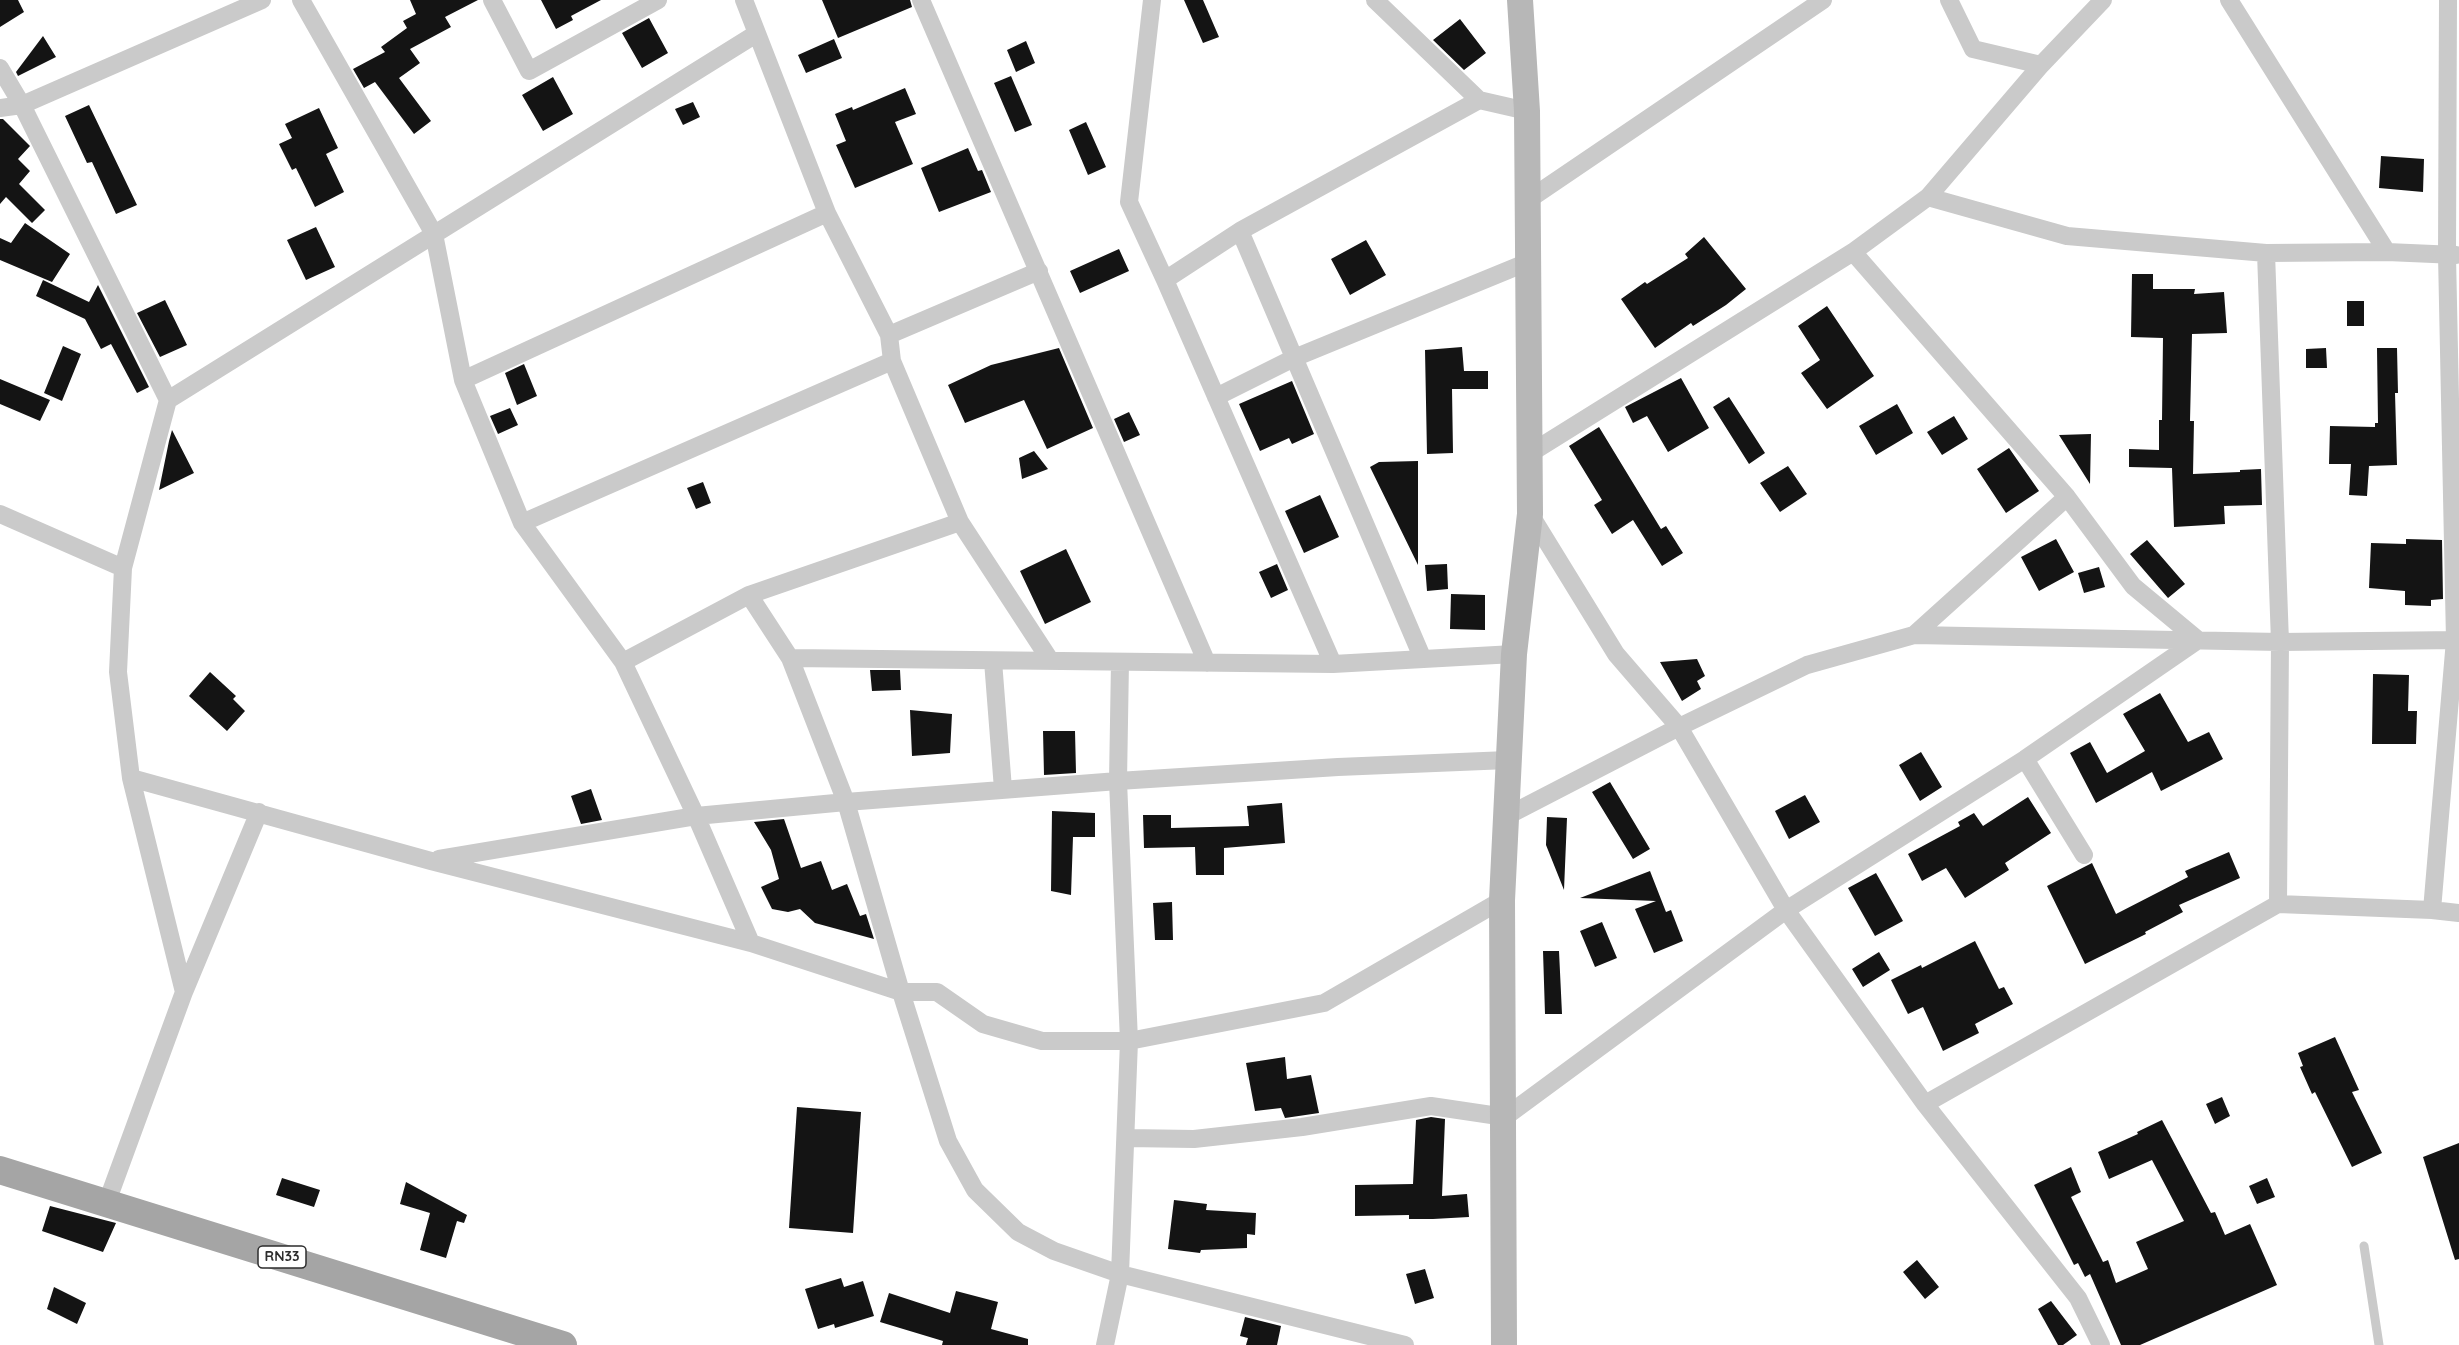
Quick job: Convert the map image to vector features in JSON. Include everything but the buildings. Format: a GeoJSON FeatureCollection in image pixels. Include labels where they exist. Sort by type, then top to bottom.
{"type":"FeatureCollection","features":[{"type":"Feature","properties":{"kind":"main road","name":"RN33"},"geometry":{"type":"LineString","coordinates":[[0,1170],[563,1345]]}},
{"type":"Feature","properties":{"kind":"street"},"geometry":{"type":"LineString","coordinates":[[0,108],[22,105],[262,0]]}},
{"type":"Feature","properties":{"kind":"street"},"geometry":{"type":"LineString","coordinates":[[301,0],[434,234],[463,380],[522,523],[623,662],[696,816],[751,943]]}},
{"type":"Feature","properties":{"kind":"street"},"geometry":{"type":"LineString","coordinates":[[492,0],[529,71],[658,0]]}},
{"type":"Feature","properties":{"kind":"street"},"geometry":{"type":"LineString","coordinates":[[744,0],[827,213],[889,335],[892,361],[960,522],[1050,660]]}},
{"type":"Feature","properties":{"kind":"street"},"geometry":{"type":"LineString","coordinates":[[921,0],[1207,663]]}},
{"type":"Feature","properties":{"kind":"street"},"geometry":{"type":"LineString","coordinates":[[1152,0],[1129,202],[1333,664]]}},
{"type":"Feature","properties":{"kind":"street"},"geometry":{"type":"LineString","coordinates":[[1375,0],[1479,100],[1527,111]]}},
{"type":"Feature","properties":{"kind":"street"},"geometry":{"type":"LineString","coordinates":[[1504,1345],[1505,1117],[1502,900],[1514,654],[1530,514],[1527,111],[1520,0]]}},
{"type":"Feature","properties":{"kind":"street"},"geometry":{"type":"LineString","coordinates":[[1528,200],[1823,0]]}},
{"type":"Feature","properties":{"kind":"street"},"geometry":{"type":"LineString","coordinates":[[1948,0],[1973,49],[2041,65]]}},
{"type":"Feature","properties":{"kind":"street"},"geometry":{"type":"LineString","coordinates":[[1529,454],[1853,252],[1928,197],[2041,65],[2103,0]]}},
{"type":"Feature","properties":{"kind":"street"},"geometry":{"type":"LineString","coordinates":[[2229,0],[2387,252]]}},
{"type":"Feature","properties":{"kind":"street"},"geometry":{"type":"LineString","coordinates":[[2432,910],[2457,640],[2448,0]]}},
{"type":"Feature","properties":{"kind":"street"},"geometry":{"type":"LineString","coordinates":[[168,400],[756,34]]}},
{"type":"Feature","properties":{"kind":"street"},"geometry":{"type":"LineString","coordinates":[[0,68],[22,105],[168,400],[123,568],[118,672],[131,777],[184,992]]}},
{"type":"Feature","properties":{"kind":"street"},"geometry":{"type":"LineString","coordinates":[[1165,280],[1240,231],[1479,100]]}},
{"type":"Feature","properties":{"kind":"street"},"geometry":{"type":"LineString","coordinates":[[1928,197],[2067,236],[2266,253],[2387,252],[2453,255]]}},
{"type":"Feature","properties":{"kind":"street"},"geometry":{"type":"LineString","coordinates":[[463,380],[827,213]]}},
{"type":"Feature","properties":{"kind":"street"},"geometry":{"type":"LineString","coordinates":[[1240,231],[1422,657]]}},
{"type":"Feature","properties":{"kind":"street"},"geometry":{"type":"LineString","coordinates":[[1853,252],[2067,497],[2133,586],[2198,640]]}},
{"type":"Feature","properties":{"kind":"street"},"geometry":{"type":"LineString","coordinates":[[2266,253],[2280,642],[2278,904]]}},
{"type":"Feature","properties":{"kind":"street"},"geometry":{"type":"LineString","coordinates":[[1216,397],[1294,358],[1528,262]]}},
{"type":"Feature","properties":{"kind":"street"},"geometry":{"type":"LineString","coordinates":[[889,335],[1039,270]]}},
{"type":"Feature","properties":{"kind":"street"},"geometry":{"type":"LineString","coordinates":[[522,523],[892,361]]}},
{"type":"Feature","properties":{"kind":"street"},"geometry":{"type":"LineString","coordinates":[[1914,635],[2067,497]]}},
{"type":"Feature","properties":{"kind":"street"},"geometry":{"type":"LineString","coordinates":[[0,514],[123,568]]}},
{"type":"Feature","properties":{"kind":"street"},"geometry":{"type":"LineString","coordinates":[[1530,514],[1616,654],[1679,727],[1786,910],[1925,1104],[2078,1298],[2101,1345]]}},
{"type":"Feature","properties":{"kind":"street"},"geometry":{"type":"LineString","coordinates":[[623,662],[749,595],[960,522]]}},
{"type":"Feature","properties":{"kind":"street"},"geometry":{"type":"LineString","coordinates":[[749,595],[790,658],[846,802],[901,992],[948,1141],[975,1190],[1018,1232],[1054,1251],[1120,1274],[1405,1345]]}},
{"type":"Feature","properties":{"kind":"street"},"geometry":{"type":"LineString","coordinates":[[1505,817],[1679,727],[1807,665],[1914,635],[2280,642],[2457,640]]}},
{"type":"Feature","properties":{"kind":"street"},"geometry":{"type":"LineString","coordinates":[[1127,1138],[1194,1139],[1302,1127],[1431,1106],[1505,1117],[1786,910],[2025,759],[2198,640]]}},
{"type":"Feature","properties":{"kind":"street"},"geometry":{"type":"LineString","coordinates":[[790,658],[1333,664],[1422,657],[1514,654]]}},
{"type":"Feature","properties":{"kind":"street"},"geometry":{"type":"LineString","coordinates":[[993,660],[1003,789]]}},
{"type":"Feature","properties":{"kind":"street"},"geometry":{"type":"LineString","coordinates":[[1105,1345],[1120,1274],[1130,1041],[1118,780],[1120,662]]}},
{"type":"Feature","properties":{"kind":"street"},"geometry":{"type":"LineString","coordinates":[[2025,759],[2084,855]]}},
{"type":"Feature","properties":{"kind":"street"},"geometry":{"type":"LineString","coordinates":[[431,861],[696,816],[1118,780],[1508,760]]}},
{"type":"Feature","properties":{"kind":"street"},"geometry":{"type":"LineString","coordinates":[[131,777],[431,861],[751,943],[901,992],[937,992],[983,1024],[1042,1041],[1130,1041],[1324,1003],[1502,900]]}},
{"type":"Feature","properties":{"kind":"street"},"geometry":{"type":"LineString","coordinates":[[107,1202],[184,992],[259,812]]}},
{"type":"Feature","properties":{"kind":"street"},"geometry":{"type":"LineString","coordinates":[[1925,1104],[2278,904],[2432,910],[2459,914]]}},
{"type":"Feature","properties":{"kind":"lane"},"geometry":{"type":"LineString","coordinates":[[2364,1246],[2379,1345]]}}]}
